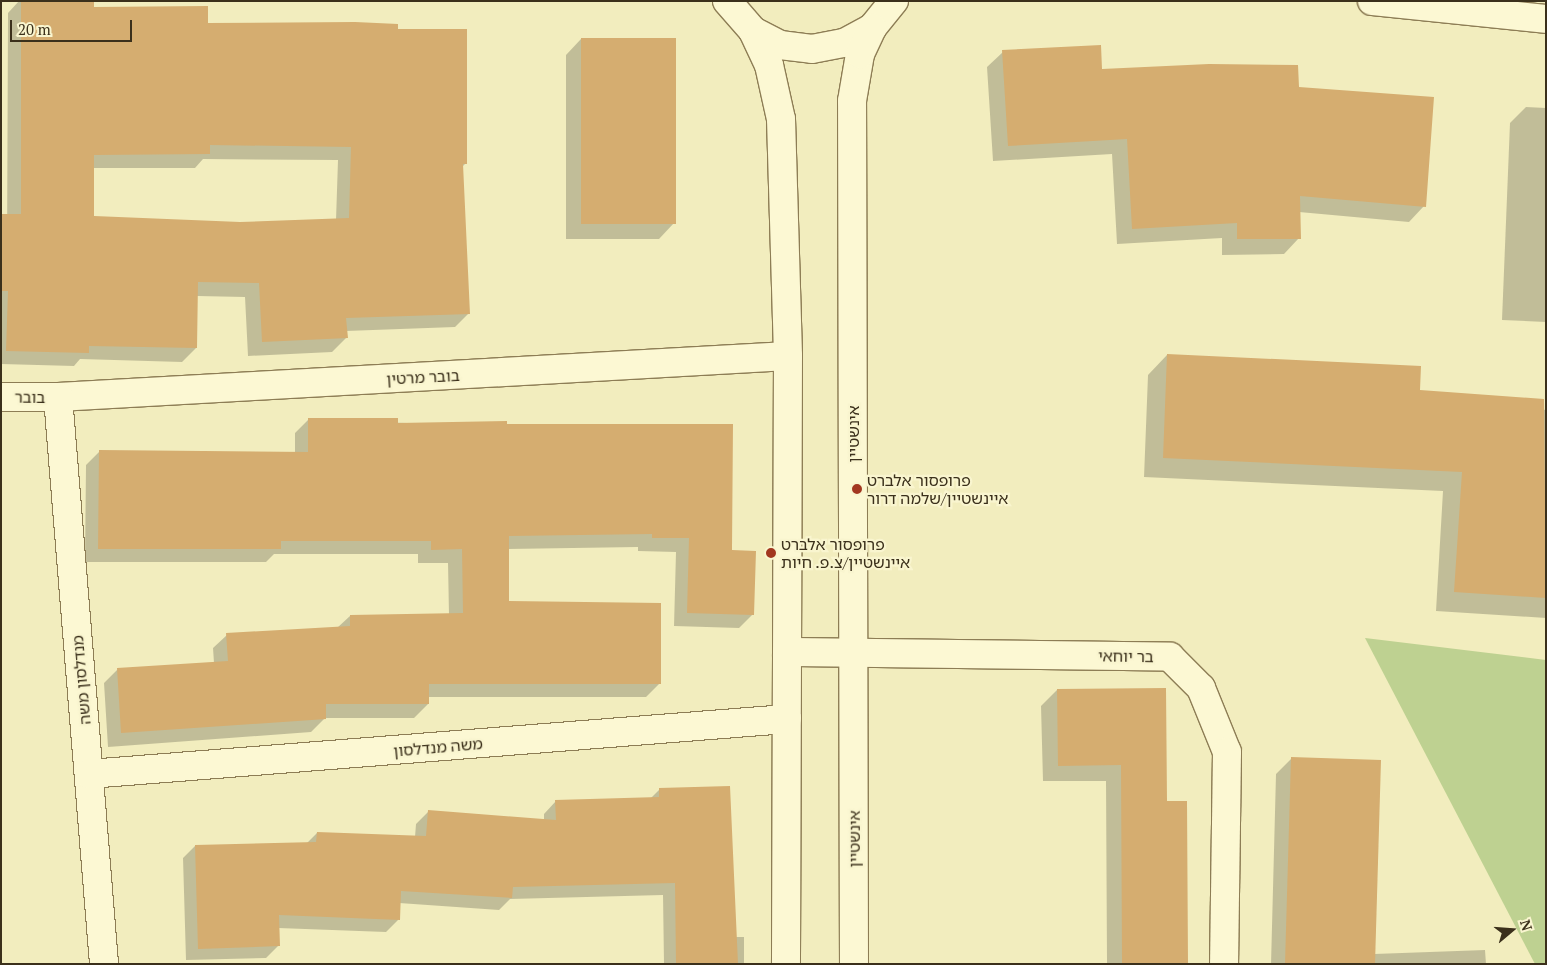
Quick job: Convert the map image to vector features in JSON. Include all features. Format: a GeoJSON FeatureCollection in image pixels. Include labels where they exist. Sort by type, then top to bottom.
{"type":"FeatureCollection","features":[{"type":"Feature","properties":{"kind":"street"},"geometry":{"type":"LineString","coordinates":[[725,4],[753,31],[780,44],[812,50],[844,43],[872,28],[894,1]]}},
{"type":"Feature","properties":{"kind":"street"},"geometry":{"type":"LineString","coordinates":[[1372,1],[1546,19]]}},
{"type":"Feature","properties":{"kind":"street","name":"אינשטיין"},"geometry":{"type":"LineString","coordinates":[[854,964],[852,101],[860,54],[872,28]]}},
{"type":"Feature","properties":{"kind":"street"},"geometry":{"type":"LineString","coordinates":[[753,31],[769,65],[781,119],[788,356],[786,964]]}},
{"type":"Feature","properties":{"kind":"street","name":"בובר מרטין"},"geometry":{"type":"LineString","coordinates":[[58,397],[788,356]]}},
{"type":"Feature","properties":{"kind":"street","name":"בובר"},"geometry":{"type":"LineString","coordinates":[[1,397],[58,397]]}},
{"type":"Feature","properties":{"kind":"street","name":"מנדלסון משה"},"geometry":{"type":"LineString","coordinates":[[58,397],[104,964]]}},
{"type":"Feature","properties":{"kind":"street","name":"בר יוחאי"},"geometry":{"type":"LineString","coordinates":[[787,652],[1170,657],[1201,688],[1227,752],[1224,964]]}},
{"type":"Feature","properties":{"kind":"street","name":"משה מנדלסון"},"geometry":{"type":"LineString","coordinates":[[89,774],[787,719]]}},
{"type":"Feature","properties":{"kind":"green space"},"geometry":{"type":"Polygon","coordinates":[[[1365,638],[1546,660],[1546,964],[1535,964],[1365,638]]]}},
{"type":"Feature","properties":{"kind":"building"},"geometry":{"type":"Polygon","coordinates":[[[21,1],[94,1],[94,7],[208,6],[208,23],[355,22],[398,24],[398,29],[467,29],[467,164],[463,164],[470,314],[346,318],[348,338],[262,342],[259,283],[198,282],[197,348],[89,346],[89,353],[6,351],[8,291],[1,291],[1,214],[21,214],[21,1]],[[210,145],[210,154],[94,155],[94,216],[240,222],[349,218],[351,147],[210,145]]]}},
{"type":"Feature","properties":{"kind":"building"},"geometry":{"type":"Polygon","coordinates":[[[581,38],[676,38],[676,224],[581,224],[581,38]]]}},
{"type":"Feature","properties":{"kind":"building"},"geometry":{"type":"Polygon","coordinates":[[[1101,45],[1102,69],[1209,64],[1298,65],[1299,87],[1434,97],[1426,207],[1300,196],[1301,239],[1237,239],[1237,223],[1132,229],[1127,139],[1008,146],[1002,50],[1101,45]]]}},
{"type":"Feature","properties":{"kind":"building"},"geometry":{"type":"Polygon","coordinates":[[[1167,354],[1421,366],[1420,390],[1544,399],[1546,598],[1454,592],[1462,472],[1163,458],[1167,354]]]}},
{"type":"Feature","properties":{"kind":"building"},"geometry":{"type":"Polygon","coordinates":[[[308,418],[398,418],[398,423],[507,421],[507,424],[733,424],[732,550],[756,551],[754,615],[687,613],[689,538],[652,538],[652,534],[509,536],[509,601],[661,603],[661,684],[429,684],[429,704],[326,704],[326,719],[121,733],[117,668],[228,661],[226,633],[350,626],[350,615],[463,613],[462,549],[431,550],[431,541],[281,541],[281,549],[98,549],[99,450],[308,452],[308,418]]]}},
{"type":"Feature","properties":{"kind":"building"},"geometry":{"type":"Polygon","coordinates":[[[1166,688],[1167,801],[1187,801],[1188,964],[1122,964],[1121,765],[1058,766],[1057,689],[1166,688]]]}},
{"type":"Feature","properties":{"kind":"building"},"geometry":{"type":"Polygon","coordinates":[[[1291,757],[1381,760],[1375,964],[1285,964],[1291,757]]]}},
{"type":"Feature","properties":{"kind":"building"},"geometry":{"type":"Polygon","coordinates":[[[730,786],[738,964],[676,964],[675,883],[513,887],[512,898],[401,891],[400,920],[279,915],[280,946],[198,949],[195,845],[316,842],[317,832],[426,836],[428,810],[556,820],[555,800],[659,797],[659,788],[730,786]]]}},
{"type":"Feature","properties":{"kind":"place","name":"פרופסור אלברט איינשטיין/שלמה דרור"},"geometry":{"type":"Point","coordinates":[857,489]}},
{"type":"Feature","properties":{"kind":"place","name":"פרופסור אלברט איינשטיין/צ.פ. חיות"},"geometry":{"type":"Point","coordinates":[771,553]}}]}
